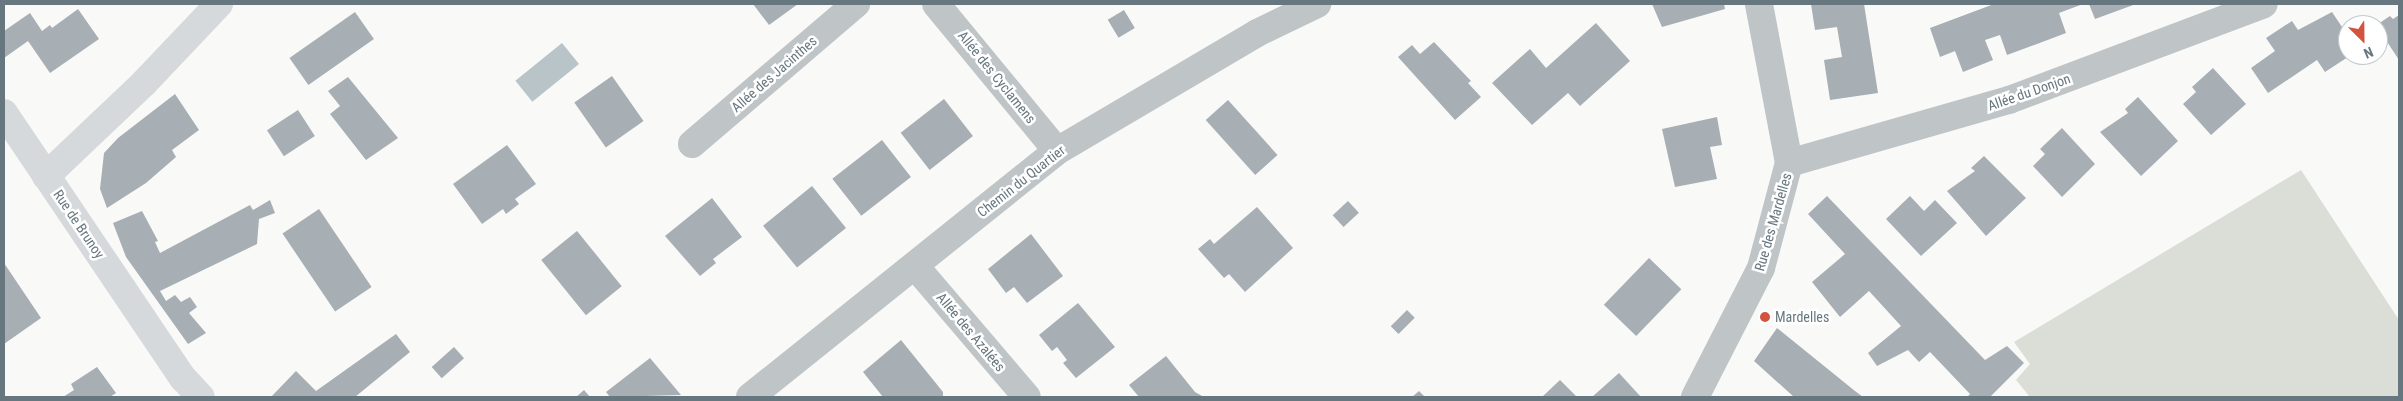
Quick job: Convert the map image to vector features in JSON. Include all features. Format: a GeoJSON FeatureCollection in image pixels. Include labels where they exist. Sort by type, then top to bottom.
{"type":"FeatureCollection","features":[{"type":"Feature","properties":{"kind":"street","name":"Rue de Brunoy"},"geometry":{"type":"LineString","coordinates":[[201,397],[183,378],[46,176],[144,83],[219,4]]}},
{"type":"Feature","properties":{"kind":"street","name":"Allée des Jacinthes"},"geometry":{"type":"LineString","coordinates":[[692,144],[856,4]]}},
{"type":"Feature","properties":{"kind":"street","name":"Allée des Cyclamens"},"geometry":{"type":"LineString","coordinates":[[936,4],[1057,151]]}},
{"type":"Feature","properties":{"kind":"street","name":"Chemin du Quartier"},"geometry":{"type":"LineString","coordinates":[[750,397],[1057,151],[1257,33],[1317,4]]}},
{"type":"Feature","properties":{"kind":"street","name":"Rue des Mardelles"},"geometry":{"type":"LineString","coordinates":[[1695,397],[1761,268],[1789,163],[1760,4]]}},
{"type":"Feature","properties":{"kind":"street","name":"Allée du Donjon"},"geometry":{"type":"LineString","coordinates":[[1789,163],[2009,100],[2264,4]]}},
{"type":"Feature","properties":{"kind":"street"},"geometry":{"type":"LineString","coordinates":[[4,113],[46,176]]}},
{"type":"Feature","properties":{"kind":"street","name":"Allée des Azalées"},"geometry":{"type":"LineString","coordinates":[[915,266],[1027,397]]}},
{"type":"Feature","properties":{"kind":"shaded area"},"geometry":{"type":"Polygon","coordinates":[[[562,43],[579,64],[532,102],[515,81],[562,43]]]}},
{"type":"Feature","properties":{"kind":"shaded area"},"geometry":{"type":"Polygon","coordinates":[[[2301,170],[2399,320],[2399,397],[2030,397],[2016,380],[2030,364],[2014,342],[2301,170]]]}},
{"type":"Feature","properties":{"kind":"building"},"geometry":{"type":"Polygon","coordinates":[[[753,4],[798,4],[769,25],[753,4]]]}},
{"type":"Feature","properties":{"kind":"building"},"geometry":{"type":"Polygon","coordinates":[[[1652,4],[1724,4],[1725,9],[1662,27],[1652,4]]]}},
{"type":"Feature","properties":{"kind":"building"},"geometry":{"type":"Polygon","coordinates":[[[1811,4],[1864,4],[1878,93],[1830,100],[1824,60],[1842,57],[1837,27],[1815,30],[1811,4]]]}},
{"type":"Feature","properties":{"kind":"building"},"geometry":{"type":"Polygon","coordinates":[[[1994,4],[2083,4],[2059,13],[2066,33],[2037,44],[2007,55],[2000,35],[1985,40],[1993,60],[1963,72],[1955,51],[1940,57],[1930,28],[1994,4]]]}},
{"type":"Feature","properties":{"kind":"building"},"geometry":{"type":"Polygon","coordinates":[[[2089,4],[2136,4],[2095,19],[2089,4]]]}},
{"type":"Feature","properties":{"kind":"building"},"geometry":{"type":"Polygon","coordinates":[[[78,9],[99,39],[50,73],[28,41],[4,58],[4,31],[30,13],[42,31],[50,25],[52,28],[78,9]]]}},
{"type":"Feature","properties":{"kind":"building"},"geometry":{"type":"Polygon","coordinates":[[[1124,10],[1135,28],[1119,38],[1108,20],[1124,10]]]}},
{"type":"Feature","properties":{"kind":"building"},"geometry":{"type":"Polygon","coordinates":[[[355,12],[374,39],[308,85],[289,58],[355,12]]]}},
{"type":"Feature","properties":{"kind":"building"},"geometry":{"type":"Polygon","coordinates":[[[2332,12],[2338,21],[2338,64],[2325,72],[2317,60],[2268,93],[2251,68],[2275,51],[2266,38],[2292,21],[2298,30],[2332,12]]]}},
{"type":"Feature","properties":{"kind":"building"},"geometry":{"type":"Polygon","coordinates":[[[2399,15],[2399,60],[2388,43],[2388,17],[2390,16],[2393,19],[2399,15]]]}},
{"type":"Feature","properties":{"kind":"building"},"geometry":{"type":"Polygon","coordinates":[[[1596,23],[1630,61],[1580,106],[1568,93],[1532,125],[1492,83],[1530,49],[1546,68],[1596,23]]]}},
{"type":"Feature","properties":{"kind":"building"},"geometry":{"type":"Polygon","coordinates":[[[1434,42],[1471,81],[1468,83],[1481,97],[1455,120],[1398,57],[1412,45],[1420,54],[1434,42]]]}},
{"type":"Feature","properties":{"kind":"building"},"geometry":{"type":"Polygon","coordinates":[[[2213,68],[2246,104],[2211,135],[2183,104],[2196,92],[2192,87],[2213,68]]]}},
{"type":"Feature","properties":{"kind":"building"},"geometry":{"type":"Polygon","coordinates":[[[612,76],[644,121],[606,147],[574,102],[612,76]]]}},
{"type":"Feature","properties":{"kind":"building"},"geometry":{"type":"Polygon","coordinates":[[[348,77],[398,138],[366,160],[330,114],[340,106],[328,91],[348,77]]]}},
{"type":"Feature","properties":{"kind":"building"},"geometry":{"type":"Polygon","coordinates":[[[175,94],[199,130],[172,150],[176,157],[146,183],[107,208],[100,189],[104,153],[118,138],[175,94]]]}},
{"type":"Feature","properties":{"kind":"building"},"geometry":{"type":"Polygon","coordinates":[[[2138,97],[2178,141],[2141,176],[2100,132],[2128,113],[2125,109],[2138,97]]]}},
{"type":"Feature","properties":{"kind":"building"},"geometry":{"type":"Polygon","coordinates":[[[944,99],[973,136],[930,170],[901,133],[944,99]]]}},
{"type":"Feature","properties":{"kind":"building"},"geometry":{"type":"Polygon","coordinates":[[[1228,100],[1278,155],[1255,175],[1206,120],[1228,100]]]}},
{"type":"Feature","properties":{"kind":"building"},"geometry":{"type":"Polygon","coordinates":[[[298,110],[315,136],[284,156],[267,130],[298,110]]]}},
{"type":"Feature","properties":{"kind":"building"},"geometry":{"type":"Polygon","coordinates":[[[1717,117],[1722,145],[1710,147],[1717,179],[1675,187],[1662,129],[1717,117]]]}},
{"type":"Feature","properties":{"kind":"building"},"geometry":{"type":"Polygon","coordinates":[[[2062,128],[2095,164],[2062,197],[2033,166],[2045,154],[2040,149],[2062,128]]]}},
{"type":"Feature","properties":{"kind":"building"},"geometry":{"type":"Polygon","coordinates":[[[882,140],[911,177],[861,216],[832,179],[882,140]]]}},
{"type":"Feature","properties":{"kind":"building"},"geometry":{"type":"Polygon","coordinates":[[[507,145],[536,184],[515,199],[519,204],[506,214],[503,209],[482,224],[453,184],[507,145]]]}},
{"type":"Feature","properties":{"kind":"building"},"geometry":{"type":"Polygon","coordinates":[[[1984,156],[2026,198],[1986,236],[1947,191],[1975,171],[1971,168],[1984,156]]]}},
{"type":"Feature","properties":{"kind":"building"},"geometry":{"type":"Polygon","coordinates":[[[812,186],[846,228],[797,268],[763,226],[812,186]]]}},
{"type":"Feature","properties":{"kind":"building"},"geometry":{"type":"Polygon","coordinates":[[[1827,196],[1985,360],[2007,346],[2024,363],[1990,397],[1967,397],[1970,394],[1930,352],[1919,362],[1908,350],[1877,366],[1868,353],[1901,326],[1869,291],[1840,317],[1812,282],[1845,254],[1808,214],[1827,196]]]}},
{"type":"Feature","properties":{"kind":"building"},"geometry":{"type":"Polygon","coordinates":[[[1910,196],[1924,211],[1935,200],[1957,223],[1921,256],[1886,219],[1910,196]]]}},
{"type":"Feature","properties":{"kind":"building"},"geometry":{"type":"Polygon","coordinates":[[[712,198],[742,237],[713,259],[716,263],[700,276],[665,236],[712,198]]]}},
{"type":"Feature","properties":{"kind":"building"},"geometry":{"type":"Polygon","coordinates":[[[270,200],[275,213],[259,219],[257,244],[160,291],[166,301],[175,295],[181,302],[190,297],[197,307],[189,313],[206,333],[188,344],[126,257],[113,223],[142,211],[158,241],[155,242],[160,253],[250,205],[253,210],[270,200]]]}},
{"type":"Feature","properties":{"kind":"building"},"geometry":{"type":"Polygon","coordinates":[[[1348,201],[1359,213],[1344,227],[1333,215],[1348,201]]]}},
{"type":"Feature","properties":{"kind":"building"},"geometry":{"type":"Polygon","coordinates":[[[1257,207],[1293,248],[1245,292],[1229,274],[1224,278],[1198,249],[1210,239],[1214,244],[1257,207]]]}},
{"type":"Feature","properties":{"kind":"building"},"geometry":{"type":"Polygon","coordinates":[[[319,209],[372,287],[335,312],[283,234],[319,209]]]}},
{"type":"Feature","properties":{"kind":"building"},"geometry":{"type":"Polygon","coordinates":[[[577,231],[622,286],[586,315],[541,260],[577,231]]]}},
{"type":"Feature","properties":{"kind":"building"},"geometry":{"type":"Polygon","coordinates":[[[1031,234],[1063,276],[1027,303],[1014,287],[1006,293],[988,269],[1031,234]]]}},
{"type":"Feature","properties":{"kind":"building"},"geometry":{"type":"Polygon","coordinates":[[[1649,258],[1681,289],[1636,336],[1604,305],[1649,258]]]}},
{"type":"Feature","properties":{"kind":"building"},"geometry":{"type":"Polygon","coordinates":[[[4,263],[41,318],[4,344],[4,263]]]}},
{"type":"Feature","properties":{"kind":"building"},"geometry":{"type":"Polygon","coordinates":[[[1078,303],[1115,347],[1076,378],[1063,363],[1067,360],[1057,347],[1052,351],[1039,335],[1078,303]]]}},
{"type":"Feature","properties":{"kind":"building"},"geometry":{"type":"Polygon","coordinates":[[[1407,310],[1415,318],[1399,334],[1391,326],[1407,310]]]}},
{"type":"Feature","properties":{"kind":"building"},"geometry":{"type":"Polygon","coordinates":[[[1777,328],[1863,397],[1794,397],[1754,361],[1777,328]]]}},
{"type":"Feature","properties":{"kind":"building"},"geometry":{"type":"Polygon","coordinates":[[[396,334],[410,352],[355,397],[271,397],[296,371],[316,391],[396,334]]]}},
{"type":"Feature","properties":{"kind":"building"},"geometry":{"type":"Polygon","coordinates":[[[901,340],[943,392],[943,397],[883,397],[863,372],[901,340]]]}},
{"type":"Feature","properties":{"kind":"building"},"geometry":{"type":"Polygon","coordinates":[[[454,347],[464,358],[442,378],[432,367],[454,347]]]}},
{"type":"Feature","properties":{"kind":"building"},"geometry":{"type":"Polygon","coordinates":[[[1166,356],[1195,392],[1204,397],[1139,397],[1129,385],[1166,356]]]}},
{"type":"Feature","properties":{"kind":"building"},"geometry":{"type":"Polygon","coordinates":[[[650,358],[681,395],[610,397],[606,392],[650,358]]]}},
{"type":"Feature","properties":{"kind":"building"},"geometry":{"type":"Polygon","coordinates":[[[97,367],[116,393],[110,397],[63,397],[74,390],[71,384],[97,367]]]}},
{"type":"Feature","properties":{"kind":"building"},"geometry":{"type":"Polygon","coordinates":[[[1619,373],[1641,397],[1592,397],[1619,373]]]}},
{"type":"Feature","properties":{"kind":"building"},"geometry":{"type":"Polygon","coordinates":[[[1560,380],[1577,397],[1542,397],[1560,380]]]}},
{"type":"Feature","properties":{"kind":"building"},"geometry":{"type":"Polygon","coordinates":[[[584,390],[590,397],[576,397],[584,390]]]}},
{"type":"Feature","properties":{"kind":"building"},"geometry":{"type":"Polygon","coordinates":[[[1419,391],[1425,397],[1412,397],[1419,391]]]}},
{"type":"Feature","properties":{"kind":"place","name":"Mardelles"},"geometry":{"type":"Point","coordinates":[1765,317]}}]}
